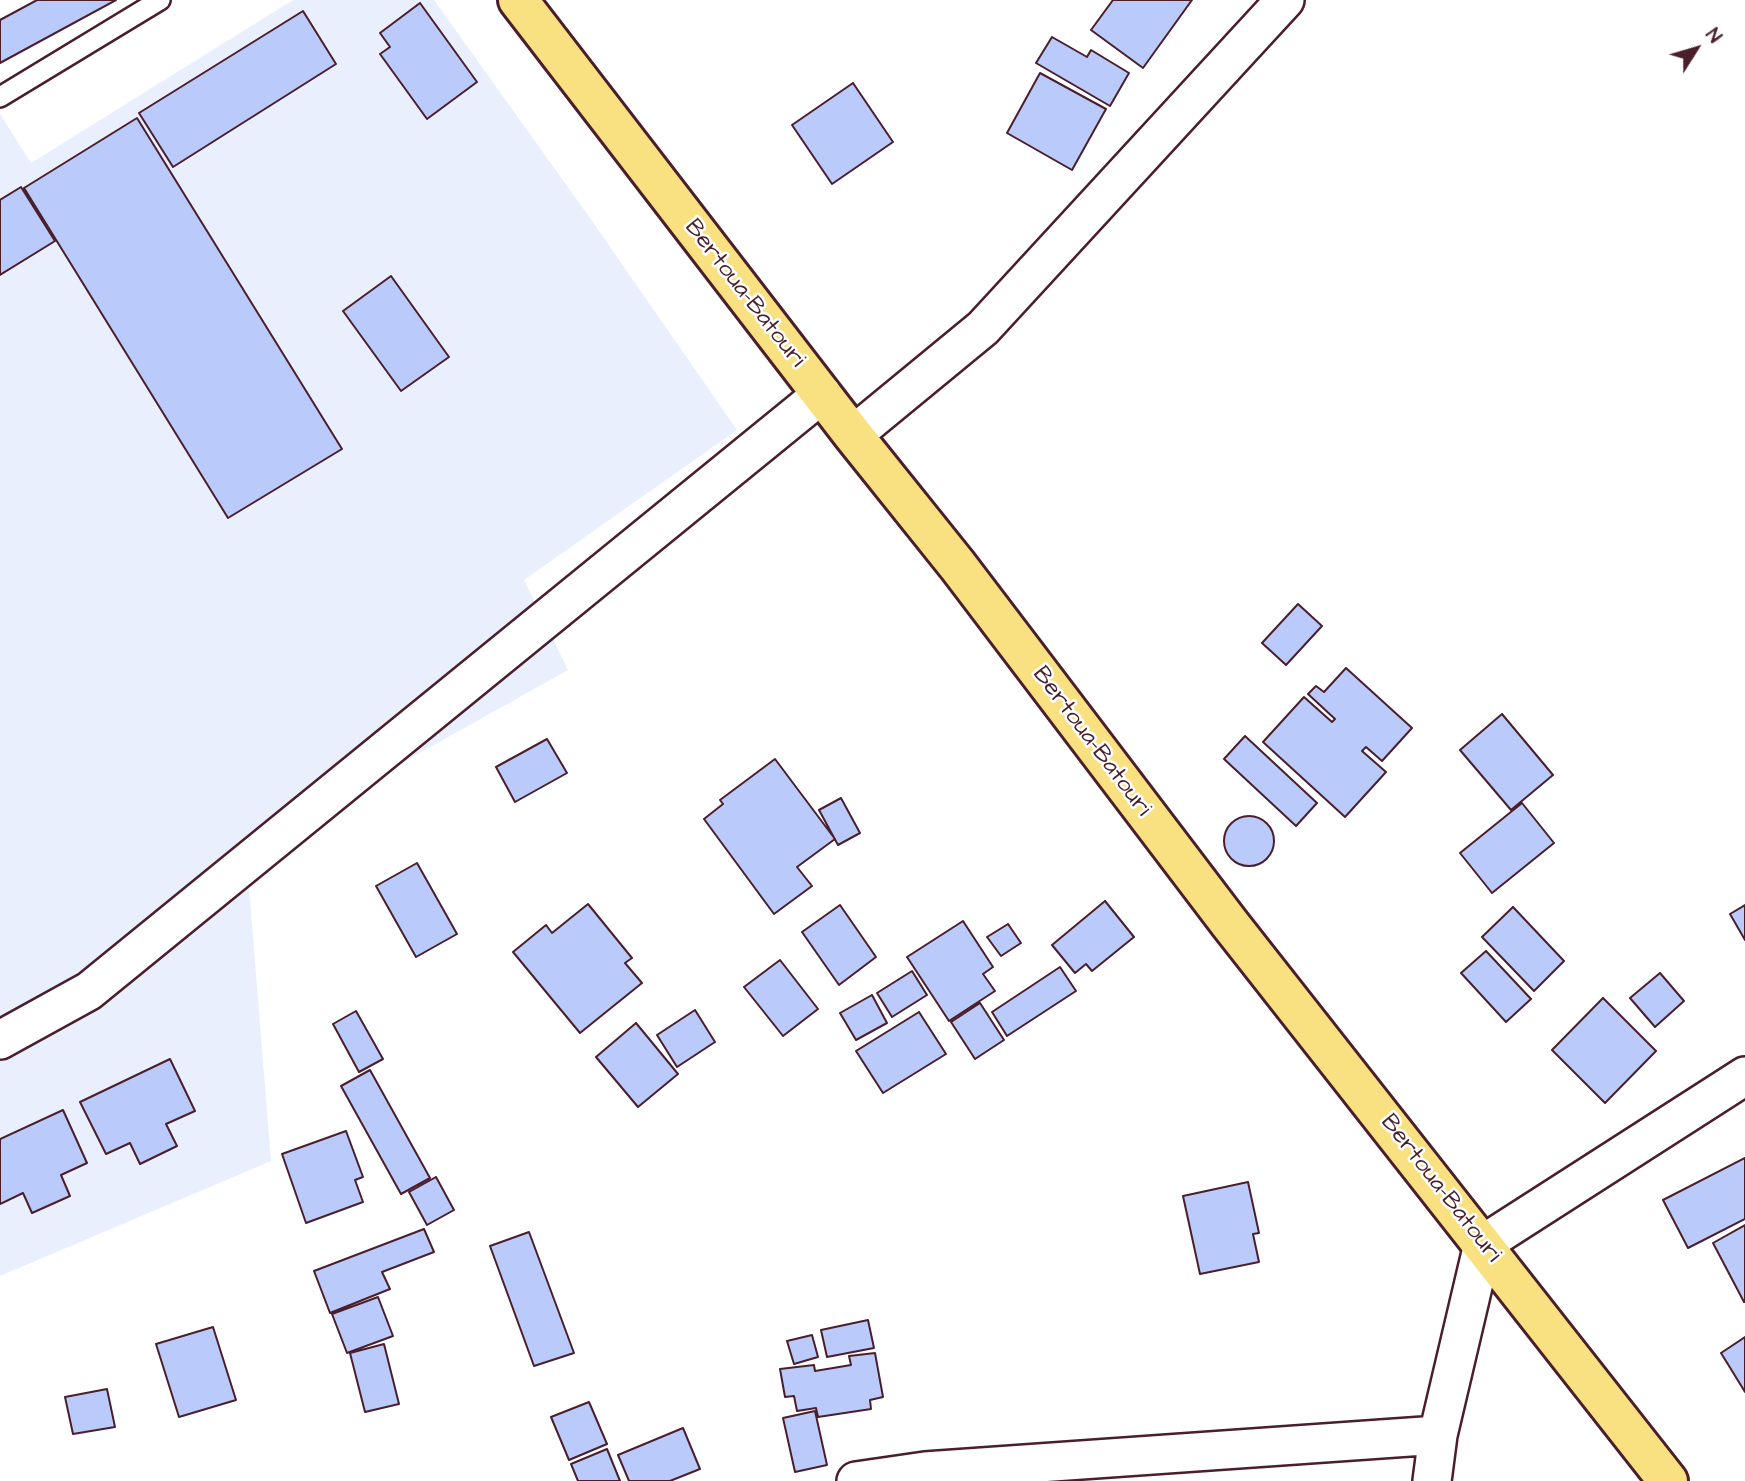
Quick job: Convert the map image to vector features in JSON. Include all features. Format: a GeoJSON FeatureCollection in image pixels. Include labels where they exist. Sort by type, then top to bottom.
{"type":"FeatureCollection","features":[{"type":"Feature","properties":{"kind":"highway","name":"Bertoua-Batouri"},"geometry":{"type":"LineString","coordinates":[[518,0],[853,435],[958,566],[1238,935],[1668,1481]]}},
{"type":"Feature","properties":{"kind":"street"},"geometry":{"type":"LineString","coordinates":[[853,435],[983,328],[1285,0]]}},
{"type":"Feature","properties":{"kind":"street"},"geometry":{"type":"LineString","coordinates":[[0,1040],[89,991],[822,394]]}},
{"type":"Feature","properties":{"kind":"street"},"geometry":{"type":"LineString","coordinates":[[1432,1481],[1438,1435],[1483,1244],[1745,1076]]}},
{"type":"Feature","properties":{"kind":"street"},"geometry":{"type":"LineString","coordinates":[[856,1481],[925,1471],[1438,1435]]}},
{"type":"Feature","properties":{"kind":"lane"},"geometry":{"type":"LineString","coordinates":[[0,97],[160,0]]}},
{"type":"Feature","properties":{"kind":"shaded area"},"geometry":{"type":"Polygon","coordinates":[[[293,0],[434,0],[737,430],[524,580],[568,670],[246,850],[271,1161],[0,1276],[0,114],[31,163],[293,0]]]}},
{"type":"Feature","properties":{"kind":"building"},"geometry":{"type":"Polygon","coordinates":[[[37,0],[116,0],[0,63],[0,20],[37,0]]]}},
{"type":"Feature","properties":{"kind":"building"},"geometry":{"type":"Polygon","coordinates":[[[1113,0],[1192,0],[1143,68],[1091,30],[1113,0]]]}},
{"type":"Feature","properties":{"kind":"building"},"geometry":{"type":"Polygon","coordinates":[[[420,3],[477,82],[427,119],[380,54],[390,47],[380,33],[420,3]]]}},
{"type":"Feature","properties":{"kind":"building"},"geometry":{"type":"Polygon","coordinates":[[[303,11],[336,64],[173,167],[139,113],[303,11]]]}},
{"type":"Feature","properties":{"kind":"building"},"geometry":{"type":"Polygon","coordinates":[[[1052,37],[1087,57],[1091,50],[1129,73],[1110,106],[1036,63],[1052,37]]]}},
{"type":"Feature","properties":{"kind":"building"},"geometry":{"type":"Polygon","coordinates":[[[1040,73],[1106,109],[1072,170],[1007,133],[1040,73]]]}},
{"type":"Feature","properties":{"kind":"building"},"geometry":{"type":"Polygon","coordinates":[[[853,83],[893,142],[832,184],[792,125],[853,83]]]}},
{"type":"Feature","properties":{"kind":"building"},"geometry":{"type":"Polygon","coordinates":[[[137,118],[342,449],[228,518],[24,188],[137,118]]]}},
{"type":"Feature","properties":{"kind":"building"},"geometry":{"type":"Polygon","coordinates":[[[21,187],[55,241],[0,275],[0,200],[21,187]]]}},
{"type":"Feature","properties":{"kind":"building"},"geometry":{"type":"Polygon","coordinates":[[[391,276],[449,357],[401,391],[343,311],[391,276]]]}},
{"type":"Feature","properties":{"kind":"building"},"geometry":{"type":"Polygon","coordinates":[[[1298,604],[1322,626],[1286,665],[1262,643],[1298,604]]]}},
{"type":"Feature","properties":{"kind":"building"},"geometry":{"type":"Polygon","coordinates":[[[1346,668],[1412,728],[1382,761],[1366,747],[1362,751],[1386,772],[1345,817],[1263,742],[1304,697],[1332,722],[1335,719],[1308,694],[1316,686],[1324,692],[1346,668]]]}},
{"type":"Feature","properties":{"kind":"building"},"geometry":{"type":"Polygon","coordinates":[[[1502,714],[1553,775],[1511,810],[1460,750],[1502,714]]]}},
{"type":"Feature","properties":{"kind":"building"},"geometry":{"type":"Polygon","coordinates":[[[1245,736],[1317,803],[1296,826],[1224,759],[1245,736]]]}},
{"type":"Feature","properties":{"kind":"building"},"geometry":{"type":"Polygon","coordinates":[[[547,739],[567,773],[515,802],[496,767],[547,739]]]}},
{"type":"Feature","properties":{"kind":"building"},"geometry":{"type":"Polygon","coordinates":[[[775,759],[835,839],[797,867],[812,886],[774,914],[704,819],[723,804],[720,800],[775,759]]]}},
{"type":"Feature","properties":{"kind":"building"},"geometry":{"type":"Polygon","coordinates":[[[841,798],[860,833],[838,845],[819,810],[841,798]]]}},
{"type":"Feature","properties":{"kind":"building"},"geometry":{"type":"Polygon","coordinates":[[[1522,803],[1554,843],[1492,893],[1460,853],[1522,803]]]}},
{"type":"Feature","properties":{"kind":"building"},"geometry":{"type":"Polygon","coordinates":[[[1249,816],[1267,823],[1274,841],[1267,859],[1249,866],[1231,859],[1224,841],[1231,823],[1249,816]]]}},
{"type":"Feature","properties":{"kind":"building"},"geometry":{"type":"Polygon","coordinates":[[[417,863],[457,934],[416,957],[376,886],[417,863]]]}},
{"type":"Feature","properties":{"kind":"building"},"geometry":{"type":"Polygon","coordinates":[[[1105,901],[1134,937],[1092,971],[1086,964],[1075,973],[1052,945],[1105,901]]]}},
{"type":"Feature","properties":{"kind":"building"},"geometry":{"type":"Polygon","coordinates":[[[588,904],[632,958],[625,963],[642,983],[580,1033],[513,952],[546,925],[552,933],[588,904]]]}},
{"type":"Feature","properties":{"kind":"building"},"geometry":{"type":"Polygon","coordinates":[[[840,905],[876,957],[839,985],[802,932],[840,905]]]}},
{"type":"Feature","properties":{"kind":"building"},"geometry":{"type":"Polygon","coordinates":[[[1745,905],[1745,940],[1730,914],[1745,905]]]}},
{"type":"Feature","properties":{"kind":"building"},"geometry":{"type":"Polygon","coordinates":[[[1513,907],[1564,961],[1534,991],[1482,937],[1513,907]]]}},
{"type":"Feature","properties":{"kind":"building"},"geometry":{"type":"Polygon","coordinates":[[[963,921],[993,967],[983,974],[995,991],[949,1021],[907,957],[963,921]]]}},
{"type":"Feature","properties":{"kind":"building"},"geometry":{"type":"Polygon","coordinates":[[[1008,924],[1021,943],[1001,956],[987,937],[1008,924]]]}},
{"type":"Feature","properties":{"kind":"building"},"geometry":{"type":"Polygon","coordinates":[[[1486,951],[1531,999],[1506,1022],[1461,973],[1486,951]]]}},
{"type":"Feature","properties":{"kind":"building"},"geometry":{"type":"Polygon","coordinates":[[[780,960],[818,1009],[783,1036],[744,987],[780,960]]]}},
{"type":"Feature","properties":{"kind":"building"},"geometry":{"type":"Polygon","coordinates":[[[1060,967],[1076,991],[1007,1036],[992,1012],[1060,967]]]}},
{"type":"Feature","properties":{"kind":"building"},"geometry":{"type":"Polygon","coordinates":[[[912,971],[927,995],[892,1017],[877,993],[912,971]]]}},
{"type":"Feature","properties":{"kind":"building"},"geometry":{"type":"Polygon","coordinates":[[[1660,973],[1684,1001],[1655,1027],[1630,998],[1660,973]]]}},
{"type":"Feature","properties":{"kind":"building"},"geometry":{"type":"Polygon","coordinates":[[[872,995],[887,1023],[856,1040],[840,1013],[872,995]]]}},
{"type":"Feature","properties":{"kind":"building"},"geometry":{"type":"Polygon","coordinates":[[[1603,998],[1656,1051],[1605,1103],[1552,1050],[1603,998]]]}},
{"type":"Feature","properties":{"kind":"building"},"geometry":{"type":"Polygon","coordinates":[[[980,1003],[1004,1040],[975,1059],[951,1022],[980,1003]]]}},
{"type":"Feature","properties":{"kind":"building"},"geometry":{"type":"Polygon","coordinates":[[[695,1010],[715,1042],[677,1067],[657,1035],[695,1010]]]}},
{"type":"Feature","properties":{"kind":"building"},"geometry":{"type":"Polygon","coordinates":[[[356,1011],[383,1059],[359,1072],[333,1024],[356,1011]]]}},
{"type":"Feature","properties":{"kind":"building"},"geometry":{"type":"Polygon","coordinates":[[[919,1012],[946,1054],[883,1093],[856,1051],[919,1012]]]}},
{"type":"Feature","properties":{"kind":"building"},"geometry":{"type":"Polygon","coordinates":[[[636,1023],[678,1074],[638,1107],[596,1057],[636,1023]]]}},
{"type":"Feature","properties":{"kind":"building"},"geometry":{"type":"Polygon","coordinates":[[[170,1059],[195,1111],[166,1124],[177,1146],[140,1164],[130,1143],[106,1154],[80,1102],[170,1059]]]}},
{"type":"Feature","properties":{"kind":"building"},"geometry":{"type":"Polygon","coordinates":[[[370,1070],[430,1178],[401,1194],[341,1086],[370,1070]]]}},
{"type":"Feature","properties":{"kind":"building"},"geometry":{"type":"Polygon","coordinates":[[[63,1110],[87,1163],[61,1175],[70,1196],[32,1213],[23,1193],[0,1204],[0,1139],[63,1110]]]}},
{"type":"Feature","properties":{"kind":"building"},"geometry":{"type":"Polygon","coordinates":[[[346,1131],[363,1177],[355,1180],[363,1202],[306,1223],[282,1154],[346,1131]]]}},
{"type":"Feature","properties":{"kind":"building"},"geometry":{"type":"Polygon","coordinates":[[[1745,1158],[1745,1219],[1688,1248],[1663,1200],[1745,1158]]]}},
{"type":"Feature","properties":{"kind":"building"},"geometry":{"type":"Polygon","coordinates":[[[436,1177],[454,1210],[427,1225],[409,1192],[436,1177]]]}},
{"type":"Feature","properties":{"kind":"building"},"geometry":{"type":"Polygon","coordinates":[[[1248,1182],[1259,1233],[1253,1234],[1259,1262],[1200,1274],[1183,1196],[1248,1182]]]}},
{"type":"Feature","properties":{"kind":"building"},"geometry":{"type":"Polygon","coordinates":[[[1745,1225],[1745,1302],[1744,1302],[1713,1243],[1745,1225]]]}},
{"type":"Feature","properties":{"kind":"building"},"geometry":{"type":"Polygon","coordinates":[[[424,1229],[434,1252],[382,1272],[390,1289],[330,1313],[314,1271],[424,1229]]]}},
{"type":"Feature","properties":{"kind":"building"},"geometry":{"type":"Polygon","coordinates":[[[529,1232],[574,1353],[534,1366],[490,1246],[529,1232]]]}},
{"type":"Feature","properties":{"kind":"building"},"geometry":{"type":"Polygon","coordinates":[[[378,1297],[393,1336],[347,1353],[332,1314],[378,1297]]]}},
{"type":"Feature","properties":{"kind":"building"},"geometry":{"type":"Polygon","coordinates":[[[868,1320],[874,1348],[827,1357],[821,1330],[868,1320]]]}},
{"type":"Feature","properties":{"kind":"building"},"geometry":{"type":"Polygon","coordinates":[[[213,1327],[236,1400],[179,1417],[156,1344],[213,1327]]]}},
{"type":"Feature","properties":{"kind":"building"},"geometry":{"type":"Polygon","coordinates":[[[812,1335],[818,1357],[794,1364],[787,1341],[812,1335]]]}},
{"type":"Feature","properties":{"kind":"building"},"geometry":{"type":"Polygon","coordinates":[[[1745,1337],[1745,1392],[1721,1353],[1745,1337]]]}},
{"type":"Feature","properties":{"kind":"building"},"geometry":{"type":"Polygon","coordinates":[[[384,1344],[399,1404],[365,1412],[350,1353],[384,1344]]]}},
{"type":"Feature","properties":{"kind":"building"},"geometry":{"type":"Polygon","coordinates":[[[875,1353],[883,1397],[870,1400],[871,1409],[818,1417],[816,1408],[797,1411],[794,1396],[785,1397],[780,1369],[814,1365],[815,1371],[851,1365],[849,1356],[875,1353]]]}},
{"type":"Feature","properties":{"kind":"building"},"geometry":{"type":"Polygon","coordinates":[[[107,1389],[115,1427],[73,1434],[65,1397],[107,1389]]]}},
{"type":"Feature","properties":{"kind":"building"},"geometry":{"type":"Polygon","coordinates":[[[589,1402],[607,1444],[569,1460],[551,1417],[589,1402]]]}},
{"type":"Feature","properties":{"kind":"building"},"geometry":{"type":"Polygon","coordinates":[[[815,1411],[827,1465],[795,1472],[783,1418],[815,1411]]]}},
{"type":"Feature","properties":{"kind":"building"},"geometry":{"type":"Polygon","coordinates":[[[683,1428],[700,1469],[670,1481],[629,1481],[618,1455],[683,1428]]]}},
{"type":"Feature","properties":{"kind":"building"},"geometry":{"type":"Polygon","coordinates":[[[607,1449],[620,1481],[578,1481],[571,1464],[607,1449]]]}}]}
